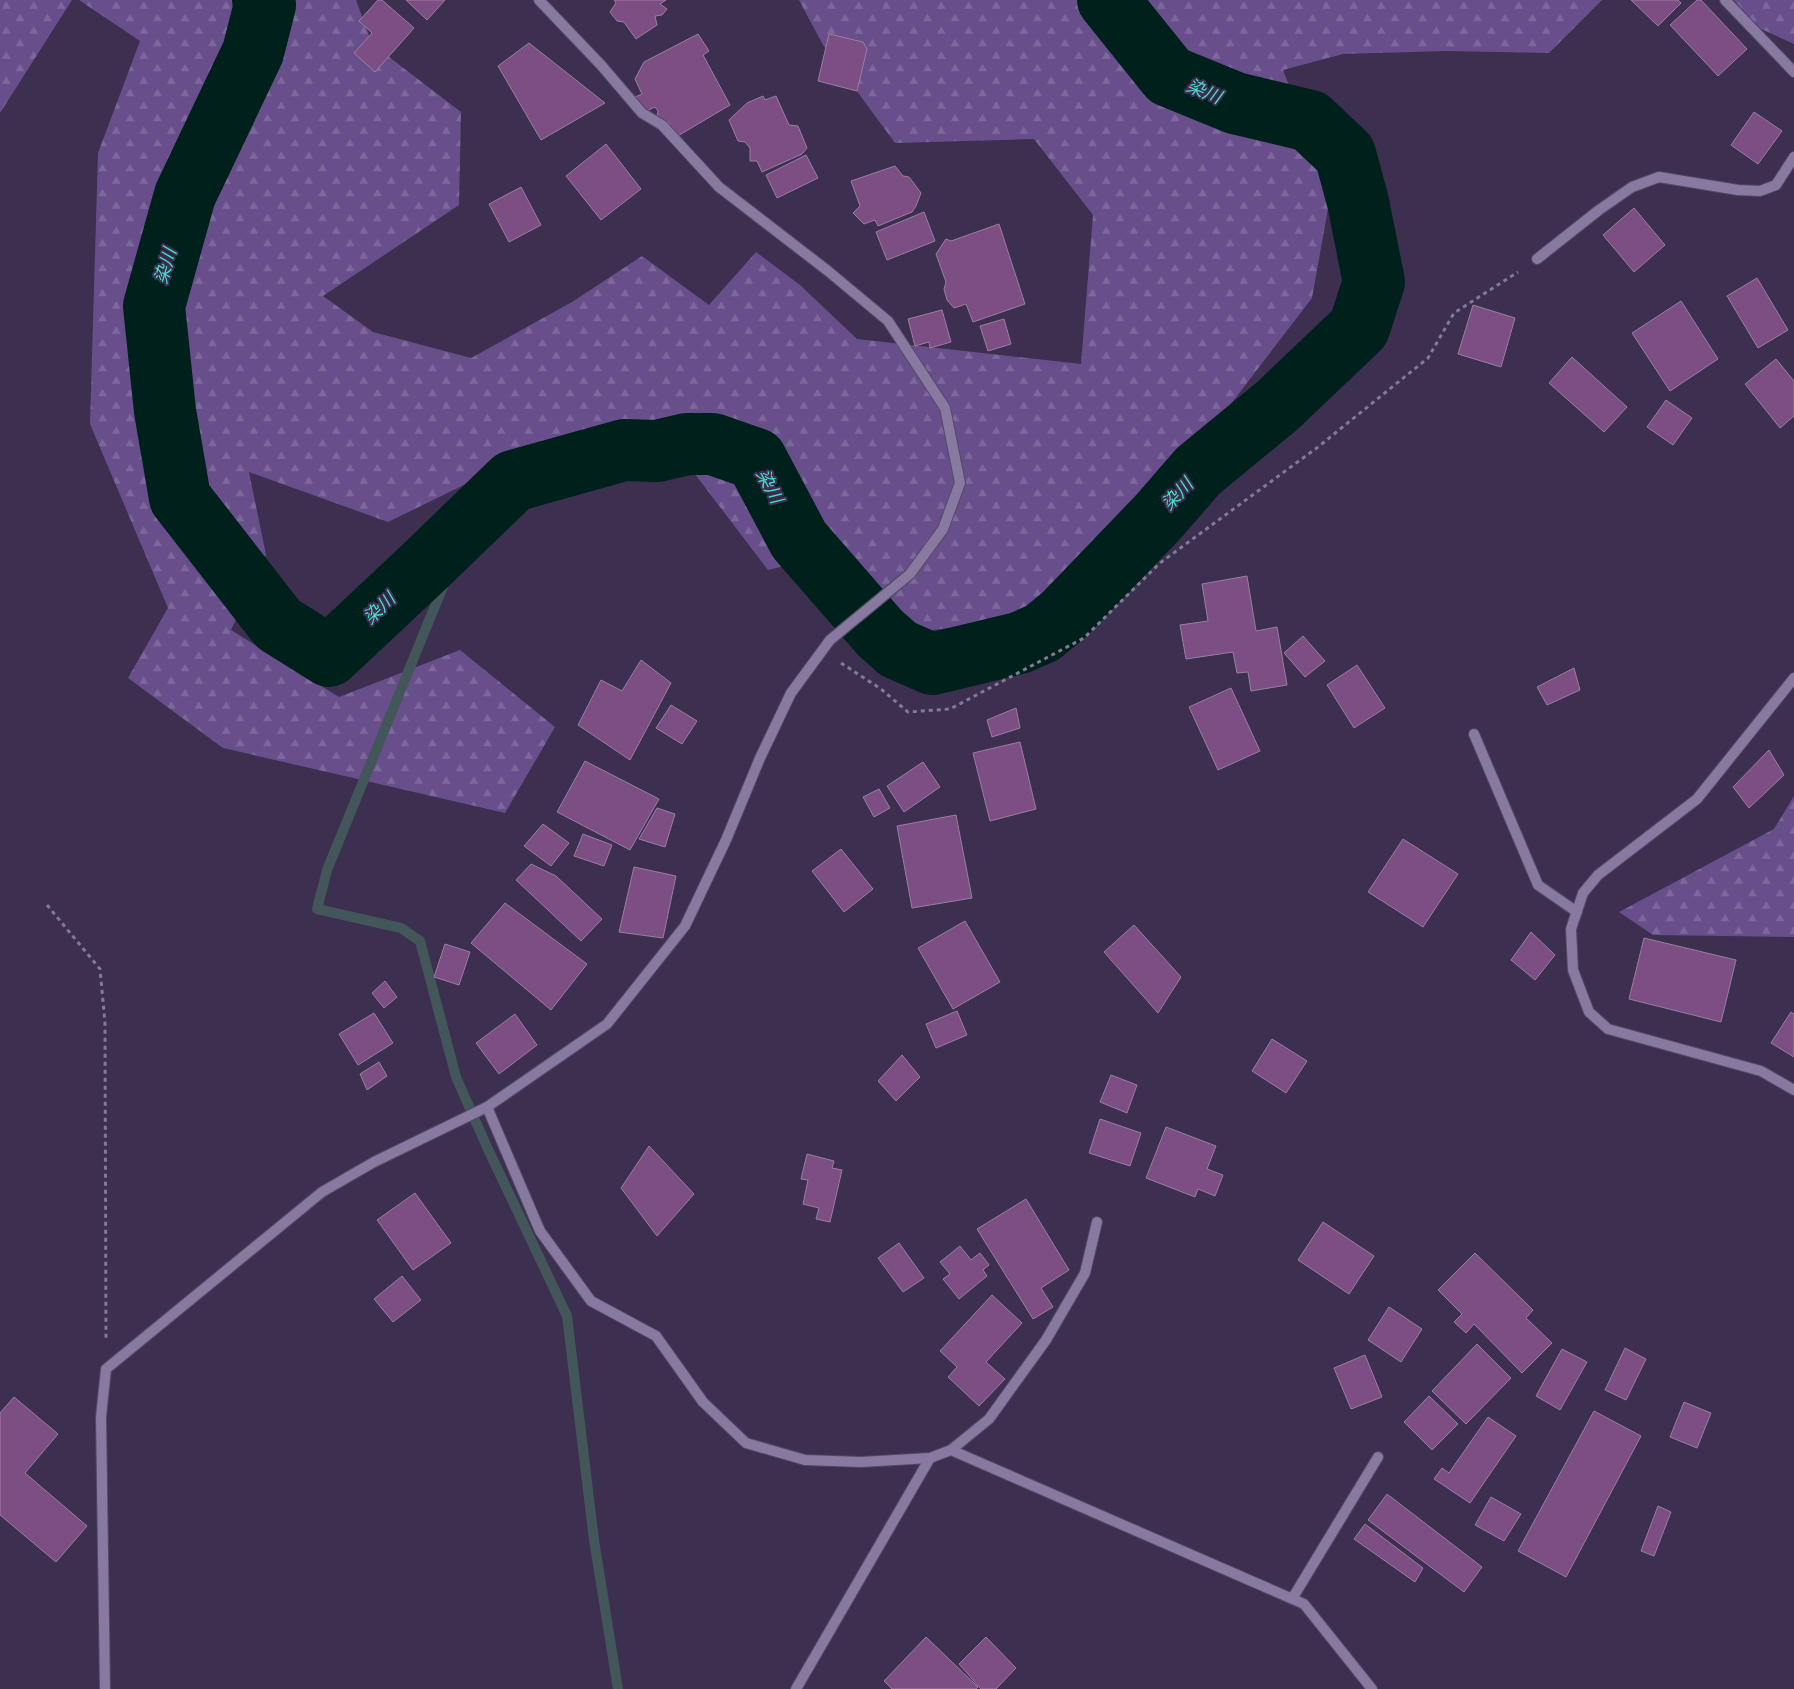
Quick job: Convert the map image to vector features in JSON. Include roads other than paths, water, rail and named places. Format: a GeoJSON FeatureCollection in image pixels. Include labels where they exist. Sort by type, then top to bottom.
{"type":"FeatureCollection","features":[{"type":"Feature","properties":{"kind":"street"},"geometry":{"type":"LineString","coordinates":[[105,1689],[101,1417],[106,1369],[322,1192],[374,1162],[487,1107],[607,1024],[685,926],[726,840],[760,758],[791,693],[830,640],[910,574],[943,529],[960,483],[945,408],[888,321],[828,271],[719,187],[662,126],[642,112],[602,65],[539,0]]}},
{"type":"Feature","properties":{"kind":"street"},"geometry":{"type":"LineString","coordinates":[[1725,0],[1794,72]]}},
{"type":"Feature","properties":{"kind":"street"},"geometry":{"type":"LineString","coordinates":[[1537,259],[1599,210],[1632,187],[1659,177],[1738,190],[1760,191],[1776,185],[1794,157]]}},
{"type":"Feature","properties":{"kind":"street"},"geometry":{"type":"LineString","coordinates":[[1794,678],[1697,798],[1598,875],[1583,893],[1571,928],[1573,970],[1589,1012],[1608,1029],[1761,1071],[1794,1090]]}},
{"type":"Feature","properties":{"kind":"street"},"geometry":{"type":"LineString","coordinates":[[1474,734],[1538,884],[1576,912]]}},
{"type":"Feature","properties":{"kind":"street"},"geometry":{"type":"LineString","coordinates":[[487,1107],[540,1231],[591,1301],[656,1336],[703,1402],[746,1443],[805,1460],[861,1462],[930,1458],[951,1450],[989,1419],[1046,1340],[1085,1273],[1098,1222]]}},
{"type":"Feature","properties":{"kind":"street"},"geometry":{"type":"LineString","coordinates":[[951,1450],[1304,1604],[1372,1689]]}},
{"type":"Feature","properties":{"kind":"street"},"geometry":{"type":"LineString","coordinates":[[1292,1599],[1378,1457]]}},
{"type":"Feature","properties":{"kind":"street"},"geometry":{"type":"LineString","coordinates":[[796,1689],[930,1458]]}},
{"type":"Feature","properties":{"kind":"waterway","name":"染川"},"geometry":{"type":"LineString","coordinates":[[263,0],[265,5],[253,52],[185,195],[154,306],[165,411],[180,498],[278,624],[329,656],[513,481],[624,450],[657,451],[687,444],[713,444],[756,459],[799,540],[880,633],[898,649],[932,664],[1019,643],[1042,633],[1064,615],[1159,516],[1198,471],[1277,406],[1359,328],[1374,282],[1358,202],[1345,154],[1310,121],[1235,103],[1169,76],[1108,0]]}},
{"type":"Feature","properties":{"kind":"waterway"},"geometry":{"type":"LineString","coordinates":[[424,567],[444,584],[327,870],[317,909],[401,928],[420,941],[456,1077],[567,1316],[594,1540],[618,1689]]}}]}
